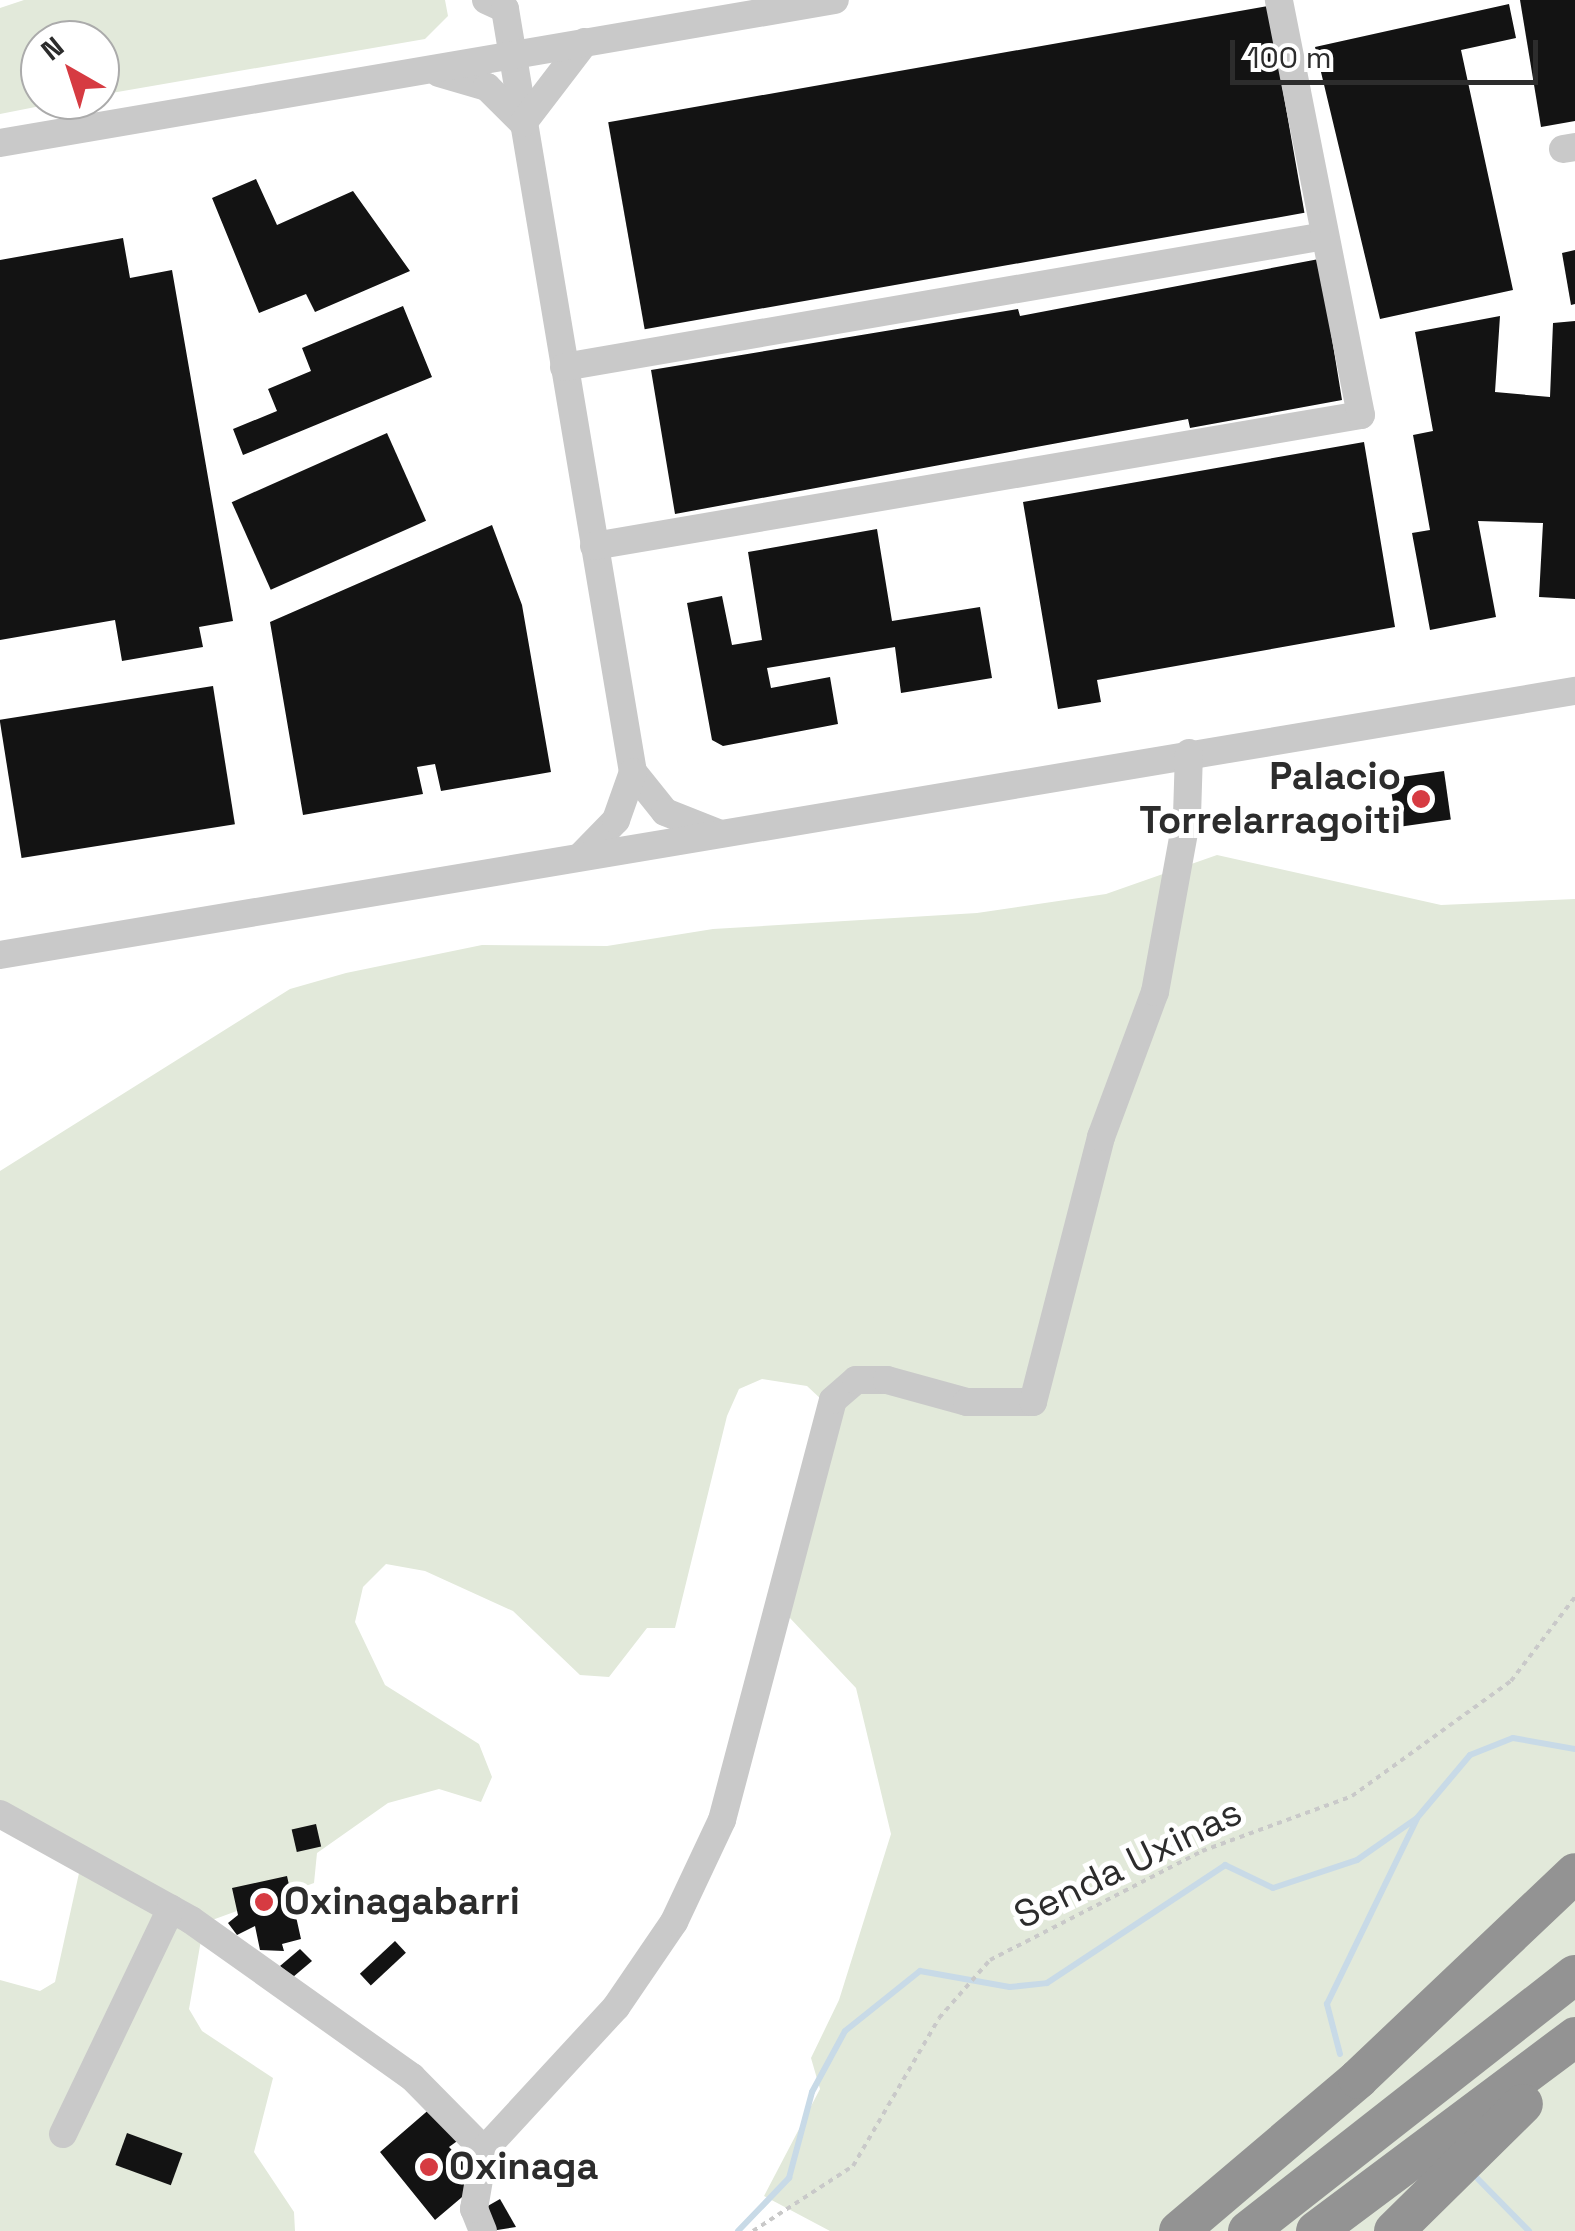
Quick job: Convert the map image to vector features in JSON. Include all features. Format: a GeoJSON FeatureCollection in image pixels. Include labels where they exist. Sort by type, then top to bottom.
{"type":"FeatureCollection","features":[{"type":"Feature","properties":{"kind":"highway"},"geometry":{"type":"LineString","coordinates":[[1178,2231],[1346,2090],[1575,1873]]}},
{"type":"Feature","properties":{"kind":"highway"},"geometry":{"type":"LineString","coordinates":[[1248,2231],[1575,1975]]}},
{"type":"Feature","properties":{"kind":"highway"},"geometry":{"type":"LineString","coordinates":[[1316,2231],[1575,2037]]}},
{"type":"Feature","properties":{"kind":"highway"},"geometry":{"type":"LineString","coordinates":[[1394,2231],[1575,2055]]}},
{"type":"Feature","properties":{"kind":"street"},"geometry":{"type":"LineString","coordinates":[[0,143],[835,0]]}},
{"type":"Feature","properties":{"kind":"street"},"geometry":{"type":"LineString","coordinates":[[594,546],[1361,415],[1279,0]]}},
{"type":"Feature","properties":{"kind":"street"},"geometry":{"type":"LineString","coordinates":[[496,4],[513,55],[646,846]]}},
{"type":"Feature","properties":{"kind":"street"},"geometry":{"type":"LineString","coordinates":[[524,123],[584,42]]}},
{"type":"Feature","properties":{"kind":"street"},"geometry":{"type":"LineString","coordinates":[[433,71],[487,87],[524,123]]}},
{"type":"Feature","properties":{"kind":"street"},"geometry":{"type":"LineString","coordinates":[[564,367],[1326,236]]}},
{"type":"Feature","properties":{"kind":"street"},"geometry":{"type":"LineString","coordinates":[[0,955],[1575,691]]}},
{"type":"Feature","properties":{"kind":"street"},"geometry":{"type":"LineString","coordinates":[[483,2231],[474,2209],[484,2150],[616,2007],[698,1871],[722,1820],[833,1400],[856,1380],[887,1380],[967,1402],[1033,1402],[1101,1137],[1155,992],[1187,816],[1188,753]]}},
{"type":"Feature","properties":{"kind":"street"},"geometry":{"type":"LineString","coordinates":[[634,790],[718,833]]}},
{"type":"Feature","properties":{"kind":"street"},"geometry":{"type":"LineString","coordinates":[[580,856],[634,790]]}},
{"type":"Feature","properties":{"kind":"street"},"geometry":{"type":"LineString","coordinates":[[0,1814],[171,1909],[412,2077],[484,2150]]}},
{"type":"Feature","properties":{"kind":"street"},"geometry":{"type":"LineString","coordinates":[[63,2134],[171,1909]]}},
{"type":"Feature","properties":{"kind":"path","name":"Senda Uxinas"},"geometry":{"type":"LineString","coordinates":[[753,2231],[853,2166],[938,2018],[990,1960],[1202,1851],[1352,1796],[1511,1681],[1575,1596]]}},
{"type":"Feature","properties":{"kind":"green space"},"geometry":{"type":"Polygon","coordinates":[[[24,0],[445,0],[448,16],[425,39],[120,92],[120,20],[20,20],[20,110],[0,114],[0,8],[24,0]]]}},
{"type":"Feature","properties":{"kind":"green space"},"geometry":{"type":"Polygon","coordinates":[[[1217,855],[1441,905],[1575,899],[1575,2231],[830,2231],[764,2196],[820,2089],[811,2058],[839,2000],[891,1834],[856,1688],[789,1617],[822,1400],[807,1386],[762,1379],[739,1389],[727,1416],[675,1628],[647,1628],[609,1677],[580,1675],[513,1611],[425,1571],[386,1564],[363,1587],[355,1622],[385,1685],[479,1744],[492,1777],[481,1802],[439,1789],[388,1803],[317,1853],[314,1883],[204,1923],[189,2009],[202,2031],[273,2078],[254,2152],[294,2212],[295,2231],[0,2231],[0,1980],[40,1991],[55,1982],[83,1855],[0,1812],[0,1171],[290,989],[346,973],[482,945],[607,946],[713,929],[977,913],[1106,894],[1217,855]]]}},
{"type":"Feature","properties":{"kind":"building"},"geometry":{"type":"Polygon","coordinates":[[[1520,0],[1575,0],[1575,121],[1541,127],[1520,0]]]}},
{"type":"Feature","properties":{"kind":"building"},"geometry":{"type":"Polygon","coordinates":[[[1509,4],[1516,38],[1461,50],[1513,290],[1380,319],[1315,47],[1509,4]]]}},
{"type":"Feature","properties":{"kind":"building"},"geometry":{"type":"Polygon","coordinates":[[[1268,6],[1304,213],[645,329],[608,122],[1268,6]]]}},
{"type":"Feature","properties":{"kind":"building"},"geometry":{"type":"Polygon","coordinates":[[[256,179],[277,225],[353,191],[410,271],[315,312],[306,294],[259,313],[212,198],[256,179]]]}},
{"type":"Feature","properties":{"kind":"building"},"geometry":{"type":"Polygon","coordinates":[[[123,238],[130,278],[172,270],[233,621],[199,627],[203,647],[122,661],[115,620],[0,640],[0,260],[123,238]]]}},
{"type":"Feature","properties":{"kind":"building"},"geometry":{"type":"Polygon","coordinates":[[[1575,250],[1575,304],[1571,305],[1562,253],[1575,250]]]}},
{"type":"Feature","properties":{"kind":"building"},"geometry":{"type":"Polygon","coordinates":[[[1319,259],[1342,400],[1190,428],[1188,419],[675,514],[651,370],[1018,309],[1020,316],[1319,259]]]}},
{"type":"Feature","properties":{"kind":"building"},"geometry":{"type":"Polygon","coordinates":[[[403,306],[432,377],[243,455],[233,429],[277,411],[268,389],[311,371],[302,348],[403,306]]]}},
{"type":"Feature","properties":{"kind":"building"},"geometry":{"type":"Polygon","coordinates":[[[1500,316],[1495,392],[1550,397],[1553,323],[1575,321],[1575,599],[1539,597],[1543,523],[1478,521],[1496,617],[1430,630],[1412,533],[1430,530],[1413,435],[1433,431],[1415,332],[1500,316]]]}},
{"type":"Feature","properties":{"kind":"building"},"geometry":{"type":"Polygon","coordinates":[[[387,433],[426,521],[271,590],[232,502],[387,433]]]}},
{"type":"Feature","properties":{"kind":"building"},"geometry":{"type":"Polygon","coordinates":[[[1364,442],[1395,627],[1097,680],[1101,702],[1058,709],[1023,502],[1364,442]]]}},
{"type":"Feature","properties":{"kind":"building"},"geometry":{"type":"Polygon","coordinates":[[[492,525],[522,605],[551,772],[441,791],[435,764],[417,767],[423,794],[303,815],[270,622],[492,525]]]}},
{"type":"Feature","properties":{"kind":"building"},"geometry":{"type":"Polygon","coordinates":[[[877,529],[892,621],[980,607],[992,678],[901,693],[895,647],[767,668],[771,688],[830,677],[838,724],[723,746],[712,740],[687,603],[722,596],[732,645],[762,640],[748,552],[877,529]]]}},
{"type":"Feature","properties":{"kind":"building"},"geometry":{"type":"Polygon","coordinates":[[[213,686],[235,824],[22,858],[0,720],[213,686]]]}},
{"type":"Feature","properties":{"kind":"building","name":"Palacio Torrelarragoiti"},"geometry":{"type":"Polygon","coordinates":[[[1444,771],[1451,820],[1396,827],[1390,779],[1444,771]]]}},
{"type":"Feature","properties":{"kind":"building"},"geometry":{"type":"Polygon","coordinates":[[[316,1824],[321,1846],[297,1852],[292,1830],[316,1824]]]}},
{"type":"Feature","properties":{"kind":"building","name":"Oxinagabarri"},"geometry":{"type":"Polygon","coordinates":[[[287,1876],[301,1939],[282,1944],[284,1951],[260,1950],[255,1926],[237,1935],[228,1923],[238,1915],[232,1888],[287,1876]]]}},
{"type":"Feature","properties":{"kind":"building"},"geometry":{"type":"Polygon","coordinates":[[[395,1941],[406,1953],[371,1985],[360,1974],[395,1941]]]}},
{"type":"Feature","properties":{"kind":"building"},"geometry":{"type":"Polygon","coordinates":[[[300,1949],[312,1961],[293,1977],[280,1966],[300,1949]]]}},
{"type":"Feature","properties":{"kind":"building","name":"Oxinaga"},"geometry":{"type":"Polygon","coordinates":[[[432,2107],[460,2139],[449,2147],[481,2181],[435,2220],[380,2152],[432,2107]]]}},
{"type":"Feature","properties":{"kind":"building"},"geometry":{"type":"Polygon","coordinates":[[[127,2133],[182,2153],[171,2185],[115,2165],[127,2133]]]}},
{"type":"Feature","properties":{"kind":"building"},"geometry":{"type":"Polygon","coordinates":[[[500,2199],[516,2227],[491,2231],[479,2211],[500,2199]]]}},
{"type":"Feature","properties":{"kind":"waterway"},"geometry":{"type":"LineString","coordinates":[[738,2231],[789,2178],[812,2092],[845,2031],[920,1971],[1010,1987],[1047,1983],[1225,1865],[1273,1888],[1357,1860],[1417,1818],[1470,1755],[1513,1738],[1575,1749]]}},
{"type":"Feature","properties":{"kind":"waterway"},"geometry":{"type":"LineString","coordinates":[[1340,2054],[1327,2004],[1417,1819]]}},
{"type":"Feature","properties":{"kind":"waterway"},"geometry":{"type":"LineString","coordinates":[[1478,2179],[1529,2231]]}},
{"type":"Feature","properties":{"kind":"place","name":"Palacio Torrelarragoiti"},"geometry":{"type":"Point","coordinates":[1421,799]}},
{"type":"Feature","properties":{"kind":"place","name":"Oxinagabarri"},"geometry":{"type":"Point","coordinates":[264,1902]}},
{"type":"Feature","properties":{"kind":"place","name":"Oxinaga"},"geometry":{"type":"Point","coordinates":[429,2167]}}]}
